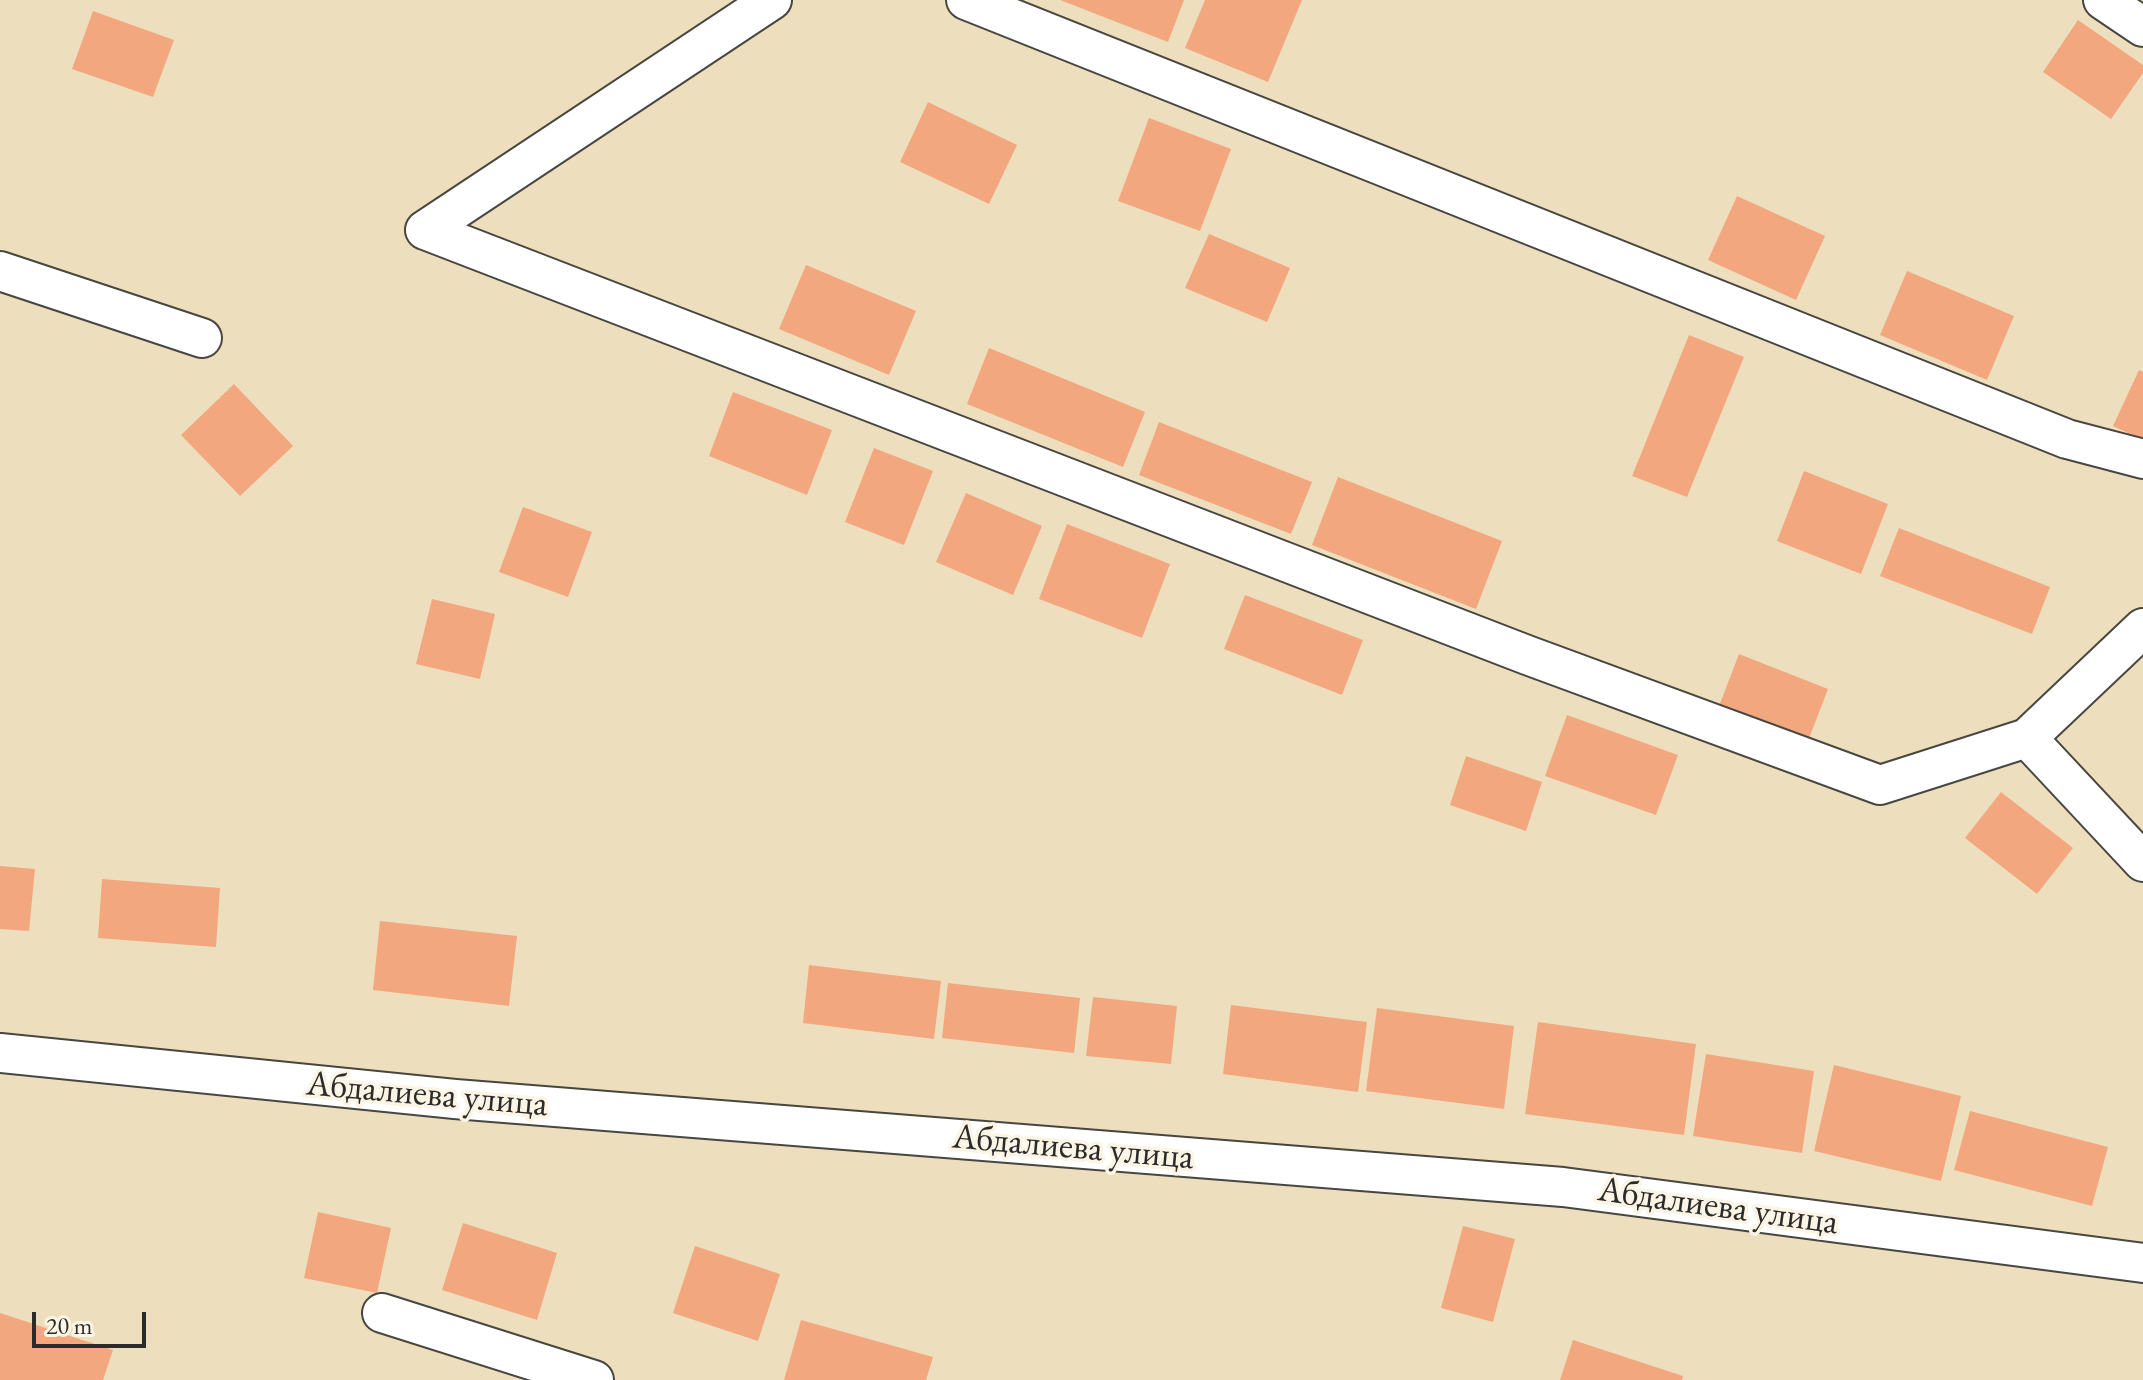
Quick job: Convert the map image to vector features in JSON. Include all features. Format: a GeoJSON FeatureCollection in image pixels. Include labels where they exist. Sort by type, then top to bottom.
{"type":"FeatureCollection","features":[{"type":"Feature","properties":{"kind":"street"},"geometry":{"type":"LineString","coordinates":[[772,0],[425,230],[1527,655],[1880,785],[2027,738],[2143,628]]}},
{"type":"Feature","properties":{"kind":"street"},"geometry":{"type":"LineString","coordinates":[[966,0],[2067,439],[2143,459]]}},
{"type":"Feature","properties":{"kind":"street"},"geometry":{"type":"LineString","coordinates":[[2103,0],[2143,27]]}},
{"type":"Feature","properties":{"kind":"street"},"geometry":{"type":"LineString","coordinates":[[0,271],[202,338]]}},
{"type":"Feature","properties":{"kind":"street"},"geometry":{"type":"LineString","coordinates":[[2027,738],[2143,862]]}},
{"type":"Feature","properties":{"kind":"street","name":"Абдалиева улица"},"geometry":{"type":"LineString","coordinates":[[0,1053],[471,1100],[1563,1187],[2143,1263]]}},
{"type":"Feature","properties":{"kind":"street"},"geometry":{"type":"LineString","coordinates":[[382,1313],[594,1380]]}},
{"type":"Feature","properties":{"kind":"building"},"geometry":{"type":"Polygon","coordinates":[[[1060,0],[1184,0],[1168,42],[1060,0]]]}},
{"type":"Feature","properties":{"kind":"building"},"geometry":{"type":"Polygon","coordinates":[[[1205,0],[1302,0],[1268,82],[1185,48],[1205,0]]]}},
{"type":"Feature","properties":{"kind":"building"},"geometry":{"type":"Polygon","coordinates":[[[93,11],[174,40],[153,97],[72,69],[93,11]]]}},
{"type":"Feature","properties":{"kind":"building"},"geometry":{"type":"Polygon","coordinates":[[[2078,20],[2143,65],[2143,73],[2111,119],[2043,72],[2078,20]]]}},
{"type":"Feature","properties":{"kind":"building"},"geometry":{"type":"Polygon","coordinates":[[[928,102],[1017,145],[989,204],[900,162],[928,102]]]}},
{"type":"Feature","properties":{"kind":"building"},"geometry":{"type":"Polygon","coordinates":[[[1149,118],[1231,149],[1200,231],[1118,201],[1149,118]]]}},
{"type":"Feature","properties":{"kind":"building"},"geometry":{"type":"Polygon","coordinates":[[[1737,196],[1825,236],[1796,300],[1708,260],[1737,196]]]}},
{"type":"Feature","properties":{"kind":"building"},"geometry":{"type":"Polygon","coordinates":[[[1209,234],[1290,268],[1267,322],[1185,288],[1209,234]]]}},
{"type":"Feature","properties":{"kind":"building"},"geometry":{"type":"Polygon","coordinates":[[[806,265],[916,311],[889,375],[779,329],[806,265]]]}},
{"type":"Feature","properties":{"kind":"building"},"geometry":{"type":"Polygon","coordinates":[[[1907,271],[2014,316],[1987,380],[1880,335],[1907,271]]]}},
{"type":"Feature","properties":{"kind":"building"},"geometry":{"type":"Polygon","coordinates":[[[1689,335],[1744,357],[1687,497],[1632,476],[1689,335]]]}},
{"type":"Feature","properties":{"kind":"building"},"geometry":{"type":"Polygon","coordinates":[[[989,348],[1145,412],[1123,467],[967,404],[989,348]]]}},
{"type":"Feature","properties":{"kind":"building"},"geometry":{"type":"Polygon","coordinates":[[[2139,370],[2143,372],[2143,440],[2113,426],[2139,370]]]}},
{"type":"Feature","properties":{"kind":"building"},"geometry":{"type":"Polygon","coordinates":[[[234,384],[293,446],[240,496],[181,435],[234,384]]]}},
{"type":"Feature","properties":{"kind":"building"},"geometry":{"type":"Polygon","coordinates":[[[733,392],[832,430],[807,495],[709,456],[733,392]]]}},
{"type":"Feature","properties":{"kind":"building"},"geometry":{"type":"Polygon","coordinates":[[[1159,422],[1312,482],[1291,534],[1139,475],[1159,422]]]}},
{"type":"Feature","properties":{"kind":"building"},"geometry":{"type":"Polygon","coordinates":[[[874,448],[933,471],[904,545],[845,522],[874,448]]]}},
{"type":"Feature","properties":{"kind":"building"},"geometry":{"type":"Polygon","coordinates":[[[1804,471],[1888,504],[1861,574],[1777,541],[1804,471]]]}},
{"type":"Feature","properties":{"kind":"building"},"geometry":{"type":"Polygon","coordinates":[[[1338,477],[1502,541],[1476,609],[1312,545],[1338,477]]]}},
{"type":"Feature","properties":{"kind":"building"},"geometry":{"type":"Polygon","coordinates":[[[966,493],[1042,526],[1013,595],[936,562],[966,493]]]}},
{"type":"Feature","properties":{"kind":"building"},"geometry":{"type":"Polygon","coordinates":[[[523,507],[592,532],[568,597],[499,572],[523,507]]]}},
{"type":"Feature","properties":{"kind":"building"},"geometry":{"type":"Polygon","coordinates":[[[1067,524],[1170,564],[1142,638],[1039,599],[1067,524]]]}},
{"type":"Feature","properties":{"kind":"building"},"geometry":{"type":"Polygon","coordinates":[[[1899,528],[2050,587],[2032,634],[1880,576],[1899,528]]]}},
{"type":"Feature","properties":{"kind":"building"},"geometry":{"type":"Polygon","coordinates":[[[1245,595],[1363,640],[1342,695],[1224,649],[1245,595]]]}},
{"type":"Feature","properties":{"kind":"building"},"geometry":{"type":"Polygon","coordinates":[[[432,599],[495,614],[480,679],[416,664],[432,599]]]}},
{"type":"Feature","properties":{"kind":"building"},"geometry":{"type":"Polygon","coordinates":[[[1739,654],[1828,689],[1808,741],[1719,706],[1739,654]]]}},
{"type":"Feature","properties":{"kind":"building"},"geometry":{"type":"Polygon","coordinates":[[[1567,715],[1678,755],[1656,815],[1545,776],[1567,715]]]}},
{"type":"Feature","properties":{"kind":"building"},"geometry":{"type":"Polygon","coordinates":[[[1466,756],[1542,782],[1526,831],[1450,805],[1466,756]]]}},
{"type":"Feature","properties":{"kind":"building"},"geometry":{"type":"Polygon","coordinates":[[[2001,792],[2073,848],[2037,894],[1965,838],[2001,792]]]}},
{"type":"Feature","properties":{"kind":"building"},"geometry":{"type":"Polygon","coordinates":[[[0,866],[35,869],[29,931],[0,929],[0,866]]]}},
{"type":"Feature","properties":{"kind":"building"},"geometry":{"type":"Polygon","coordinates":[[[102,879],[220,888],[216,947],[98,938],[102,879]]]}},
{"type":"Feature","properties":{"kind":"building"},"geometry":{"type":"Polygon","coordinates":[[[380,921],[517,936],[509,1006],[373,990],[380,921]]]}},
{"type":"Feature","properties":{"kind":"building"},"geometry":{"type":"Polygon","coordinates":[[[809,965],[941,981],[934,1039],[803,1023],[809,965]]]}},
{"type":"Feature","properties":{"kind":"building"},"geometry":{"type":"Polygon","coordinates":[[[948,983],[1080,998],[1074,1053],[942,1038],[948,983]]]}},
{"type":"Feature","properties":{"kind":"building"},"geometry":{"type":"Polygon","coordinates":[[[1093,997],[1177,1006],[1171,1064],[1086,1056],[1093,997]]]}},
{"type":"Feature","properties":{"kind":"building"},"geometry":{"type":"Polygon","coordinates":[[[1231,1005],[1367,1022],[1358,1092],[1223,1074],[1231,1005]]]}},
{"type":"Feature","properties":{"kind":"building"},"geometry":{"type":"Polygon","coordinates":[[[1377,1008],[1514,1026],[1504,1109],[1366,1091],[1377,1008]]]}},
{"type":"Feature","properties":{"kind":"building"},"geometry":{"type":"Polygon","coordinates":[[[1538,1022],[1696,1044],[1684,1135],[1525,1114],[1538,1022]]]}},
{"type":"Feature","properties":{"kind":"building"},"geometry":{"type":"Polygon","coordinates":[[[1706,1054],[1814,1071],[1802,1153],[1693,1136],[1706,1054]]]}},
{"type":"Feature","properties":{"kind":"building"},"geometry":{"type":"Polygon","coordinates":[[[1834,1065],[1961,1096],[1941,1181],[1814,1151],[1834,1065]]]}},
{"type":"Feature","properties":{"kind":"building"},"geometry":{"type":"Polygon","coordinates":[[[1970,1111],[2108,1147],[2092,1206],[1954,1170],[1970,1111]]]}},
{"type":"Feature","properties":{"kind":"building"},"geometry":{"type":"Polygon","coordinates":[[[318,1212],[391,1228],[377,1293],[304,1278],[318,1212]]]}},
{"type":"Feature","properties":{"kind":"building"},"geometry":{"type":"Polygon","coordinates":[[[463,1223],[557,1253],[537,1320],[442,1290],[463,1223]]]}},
{"type":"Feature","properties":{"kind":"building"},"geometry":{"type":"Polygon","coordinates":[[[1463,1226],[1515,1239],[1493,1322],[1441,1308],[1463,1226]]]}},
{"type":"Feature","properties":{"kind":"building"},"geometry":{"type":"Polygon","coordinates":[[[695,1246],[780,1274],[758,1341],[673,1313],[695,1246]]]}},
{"type":"Feature","properties":{"kind":"building"},"geometry":{"type":"Polygon","coordinates":[[[0,1313],[113,1350],[103,1380],[0,1380],[0,1313]]]}},
{"type":"Feature","properties":{"kind":"building"},"geometry":{"type":"Polygon","coordinates":[[[801,1320],[933,1357],[926,1380],[784,1380],[801,1320]]]}},
{"type":"Feature","properties":{"kind":"building"},"geometry":{"type":"Polygon","coordinates":[[[1573,1340],[1683,1376],[1682,1380],[1560,1380],[1573,1340]]]}}]}
